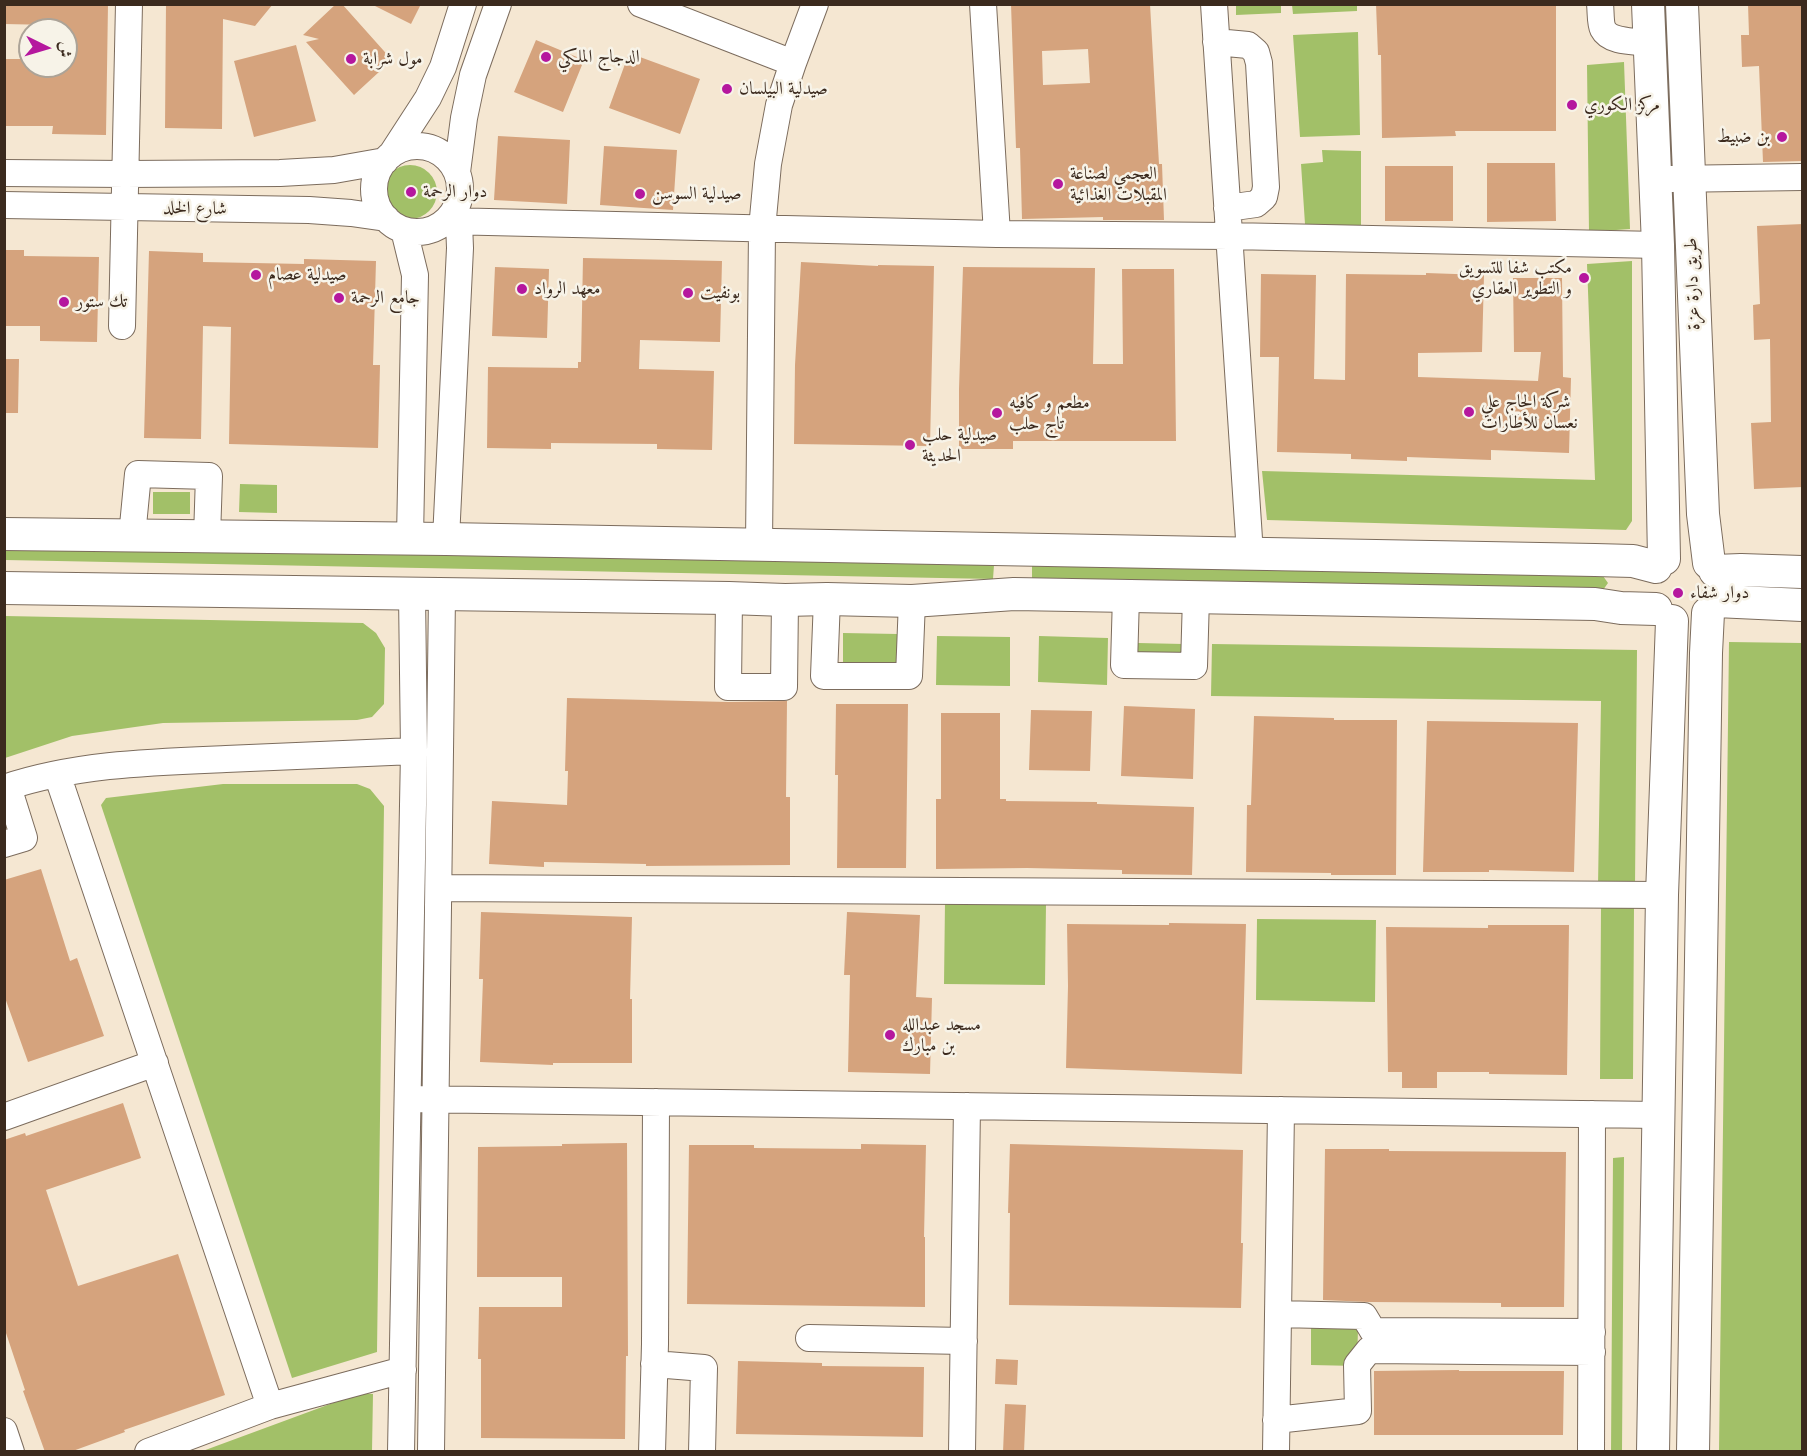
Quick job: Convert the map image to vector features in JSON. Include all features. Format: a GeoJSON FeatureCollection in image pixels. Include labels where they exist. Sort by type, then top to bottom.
{"type":"FeatureCollection","features":[{"type":"Feature","properties":{"kind":"main road"},"geometry":{"type":"LineString","coordinates":[[1648,4],[1658,244],[1660,563]]}},
{"type":"Feature","properties":{"kind":"main road","name":"طريق دارة عزة"},"geometry":{"type":"LineString","coordinates":[[1682,4],[1703,514],[1712,587],[1706,653],[1692,1452]]}},
{"type":"Feature","properties":{"kind":"main road"},"geometry":{"type":"LineString","coordinates":[[4,534],[759,544],[1660,563]]}},
{"type":"Feature","properties":{"kind":"main road"},"geometry":{"type":"LineString","coordinates":[[1014,549],[1014,594]]}},
{"type":"Feature","properties":{"kind":"main road"},"geometry":{"type":"LineString","coordinates":[[1653,1452],[1664,615],[1651,599],[1649,588],[1651,576],[1660,563],[1673,554],[1682,553],[1701,557],[1712,587]]}},
{"type":"Feature","properties":{"kind":"main road"},"geometry":{"type":"LineString","coordinates":[[4,588],[912,601],[1014,594],[1595,604],[1664,615],[1682,623],[1692,622],[1712,587],[1741,570],[1803,572]]}},
{"type":"Feature","properties":{"kind":"main road"},"geometry":{"type":"LineString","coordinates":[[1712,587],[1803,605]]}},
{"type":"Feature","properties":{"kind":"street"},"geometry":{"type":"LineString","coordinates":[[122,326],[129,4]]}},
{"type":"Feature","properties":{"kind":"street"},"geometry":{"type":"LineString","coordinates":[[410,538],[415,275],[395,224],[377,205],[375,190],[377,174],[428,98],[443,67],[463,4]]}},
{"type":"Feature","properties":{"kind":"street"},"geometry":{"type":"LineString","coordinates":[[457,172],[464,118],[473,75],[498,4]]}},
{"type":"Feature","properties":{"kind":"street"},"geometry":{"type":"LineString","coordinates":[[641,4],[793,63]]}},
{"type":"Feature","properties":{"kind":"street"},"geometry":{"type":"LineString","coordinates":[[759,544],[762,229],[768,164],[779,105],[815,4]]}},
{"type":"Feature","properties":{"kind":"street"},"geometry":{"type":"LineString","coordinates":[[983,4],[997,234]]}},
{"type":"Feature","properties":{"kind":"street"},"geometry":{"type":"LineString","coordinates":[[1214,4],[1250,554]]}},
{"type":"Feature","properties":{"kind":"street"},"geometry":{"type":"LineString","coordinates":[[1600,4],[1602,29],[1609,35],[1618,39],[1649,43]]}},
{"type":"Feature","properties":{"kind":"street"},"geometry":{"type":"LineString","coordinates":[[1216,42],[1248,45],[1256,52],[1259,63],[1266,187],[1264,197],[1256,204],[1227,208]]}},
{"type":"Feature","properties":{"kind":"street"},"geometry":{"type":"LineString","coordinates":[[4,173],[280,173],[334,170],[388,158],[403,149],[416,146],[440,153],[450,161],[457,172],[460,184],[453,218],[460,248],[446,539]]}},
{"type":"Feature","properties":{"kind":"street"},"geometry":{"type":"LineString","coordinates":[[1655,179],[1803,177]]}},
{"type":"Feature","properties":{"kind":"street","name":"شارع الخلد"},"geometry":{"type":"LineString","coordinates":[[4,205],[309,210],[351,213],[395,224]]}},
{"type":"Feature","properties":{"kind":"street"},"geometry":{"type":"LineString","coordinates":[[395,224],[418,232],[433,229],[453,218],[762,229],[1658,244]]}},
{"type":"Feature","properties":{"kind":"street"},"geometry":{"type":"LineString","coordinates":[[132,536],[138,474],[209,476],[207,537]]}},
{"type":"Feature","properties":{"kind":"street"},"geometry":{"type":"LineString","coordinates":[[401,1452],[414,751],[427,594]]}},
{"type":"Feature","properties":{"kind":"street"},"geometry":{"type":"LineString","coordinates":[[427,594],[440,888],[431,1452]]}},
{"type":"Feature","properties":{"kind":"street"},"geometry":{"type":"LineString","coordinates":[[1126,596],[1124,665],[1194,666],[1196,597]]}},
{"type":"Feature","properties":{"kind":"street"},"geometry":{"type":"LineString","coordinates":[[729,598],[728,687],[784,687],[785,600]]}},
{"type":"Feature","properties":{"kind":"street"},"geometry":{"type":"LineString","coordinates":[[827,599],[824,676],[909,676],[912,601]]}},
{"type":"Feature","properties":{"kind":"street"},"geometry":{"type":"LineString","coordinates":[[4,844],[24,838],[6,787],[57,774],[126,764],[414,751]]}},
{"type":"Feature","properties":{"kind":"street"},"geometry":{"type":"LineString","coordinates":[[57,774],[270,1406]]}},
{"type":"Feature","properties":{"kind":"street"},"geometry":{"type":"LineString","coordinates":[[440,888],[1662,895]]}},
{"type":"Feature","properties":{"kind":"street"},"geometry":{"type":"LineString","coordinates":[[4,1117],[155,1063]]}},
{"type":"Feature","properties":{"kind":"street"},"geometry":{"type":"LineString","coordinates":[[408,1099],[1659,1115]]}},
{"type":"Feature","properties":{"kind":"street"},"geometry":{"type":"LineString","coordinates":[[652,1452],[656,1102]]}},
{"type":"Feature","properties":{"kind":"street"},"geometry":{"type":"LineString","coordinates":[[962,1452],[967,1106]]}},
{"type":"Feature","properties":{"kind":"street"},"geometry":{"type":"LineString","coordinates":[[1276,1452],[1281,1110]]}},
{"type":"Feature","properties":{"kind":"street"},"geometry":{"type":"LineString","coordinates":[[1591,1452],[1592,1114]]}},
{"type":"Feature","properties":{"kind":"street"},"geometry":{"type":"LineString","coordinates":[[1278,1314],[1364,1316],[1373,1331],[1592,1342]]}},
{"type":"Feature","properties":{"kind":"street"},"geometry":{"type":"LineString","coordinates":[[809,1338],[964,1341]]}},
{"type":"Feature","properties":{"kind":"street"},"geometry":{"type":"LineString","coordinates":[[1276,1420],[1358,1411],[1357,1365],[1369,1350],[1592,1342]]}},
{"type":"Feature","properties":{"kind":"street"},"geometry":{"type":"LineString","coordinates":[[654,1364],[704,1368],[702,1452]]}},
{"type":"Feature","properties":{"kind":"street"},"geometry":{"type":"LineString","coordinates":[[148,1452],[270,1406],[403,1370]]}},
{"type":"Feature","properties":{"kind":"street"},"geometry":{"type":"LineString","coordinates":[[4,1431],[11,1452]]}},
{"type":"Feature","properties":{"kind":"green space"},"geometry":{"type":"Polygon","coordinates":[[[1236,5],[1281,5],[1281,13],[1236,15],[1236,5]]]}},
{"type":"Feature","properties":{"kind":"green space"},"geometry":{"type":"Polygon","coordinates":[[[1292,5],[1357,5],[1357,11],[1293,14],[1292,5]]]}},
{"type":"Feature","properties":{"kind":"green space"},"geometry":{"type":"Polygon","coordinates":[[[1358,32],[1360,135],[1300,137],[1293,35],[1358,32]]]}},
{"type":"Feature","properties":{"kind":"green space"},"geometry":{"type":"Polygon","coordinates":[[[1624,62],[1630,229],[1589,232],[1587,65],[1624,62]]]}},
{"type":"Feature","properties":{"kind":"green space"},"geometry":{"type":"Polygon","coordinates":[[[1322,150],[1361,151],[1361,228],[1305,224],[1301,164],[1323,162],[1322,150]]]}},
{"type":"Feature","properties":{"kind":"green space"},"geometry":{"type":"Polygon","coordinates":[[[410,165],[420,167],[429,173],[435,182],[437,192],[435,202],[429,211],[420,217],[410,219],[400,217],[391,211],[385,202],[383,192],[385,182],[391,173],[400,167],[410,165]]]}},
{"type":"Feature","properties":{"kind":"green space"},"geometry":{"type":"Polygon","coordinates":[[[1632,261],[1632,521],[1626,530],[1267,520],[1262,471],[1595,480],[1587,264],[1632,261]]]}},
{"type":"Feature","properties":{"kind":"green space"},"geometry":{"type":"Polygon","coordinates":[[[240,484],[277,485],[277,513],[239,512],[240,484]]]}},
{"type":"Feature","properties":{"kind":"green space"},"geometry":{"type":"Polygon","coordinates":[[[153,492],[190,492],[190,514],[153,514],[153,492]]]}},
{"type":"Feature","properties":{"kind":"green space"},"geometry":{"type":"Polygon","coordinates":[[[5,547],[994,565],[993,579],[5,560],[5,547]]]}},
{"type":"Feature","properties":{"kind":"green space"},"geometry":{"type":"Polygon","coordinates":[[[1032,566],[1603,576],[1608,583],[1603,590],[1032,580],[1032,566]]]}},
{"type":"Feature","properties":{"kind":"green space"},"geometry":{"type":"Polygon","coordinates":[[[5,616],[363,623],[376,633],[385,648],[384,704],[372,717],[357,720],[163,723],[72,736],[5,758],[5,616]]]}},
{"type":"Feature","properties":{"kind":"green space"},"geometry":{"type":"Polygon","coordinates":[[[843,633],[898,634],[897,664],[843,663],[843,633]]]}},
{"type":"Feature","properties":{"kind":"green space"},"geometry":{"type":"Polygon","coordinates":[[[937,636],[1010,637],[1010,686],[936,685],[937,636]]]}},
{"type":"Feature","properties":{"kind":"green space"},"geometry":{"type":"Polygon","coordinates":[[[1039,636],[1108,638],[1107,685],[1038,682],[1039,636]]]}},
{"type":"Feature","properties":{"kind":"green space"},"geometry":{"type":"Polygon","coordinates":[[[1729,642],[1802,643],[1802,1451],[1719,1451],[1729,642]]]}},
{"type":"Feature","properties":{"kind":"green space"},"geometry":{"type":"Polygon","coordinates":[[[1138,643],[1183,644],[1183,671],[1138,669],[1138,643]]]}},
{"type":"Feature","properties":{"kind":"green space"},"geometry":{"type":"Polygon","coordinates":[[[1212,644],[1637,650],[1635,886],[1598,886],[1601,701],[1211,696],[1212,644]]]}},
{"type":"Feature","properties":{"kind":"green space"},"geometry":{"type":"Polygon","coordinates":[[[223,784],[357,784],[370,789],[384,806],[377,1352],[292,1378],[101,805],[106,798],[223,784]]]}},
{"type":"Feature","properties":{"kind":"green space"},"geometry":{"type":"Polygon","coordinates":[[[945,902],[1046,904],[1045,985],[944,984],[945,902]]]}},
{"type":"Feature","properties":{"kind":"green space"},"geometry":{"type":"Polygon","coordinates":[[[1601,906],[1634,906],[1633,1079],[1600,1079],[1601,906]]]}},
{"type":"Feature","properties":{"kind":"green space"},"geometry":{"type":"Polygon","coordinates":[[[1257,919],[1376,920],[1375,1002],[1256,1000],[1257,919]]]}},
{"type":"Feature","properties":{"kind":"green space"},"geometry":{"type":"Polygon","coordinates":[[[1624,1157],[1622,1451],[1611,1452],[1613,1158],[1624,1157]]]}},
{"type":"Feature","properties":{"kind":"green space"},"geometry":{"type":"Polygon","coordinates":[[[1311,1327],[1358,1328],[1357,1366],[1311,1365],[1311,1327]]]}},
{"type":"Feature","properties":{"kind":"green space"},"geometry":{"type":"Polygon","coordinates":[[[360,1393],[373,1394],[372,1451],[200,1452],[360,1393]]]}},
{"type":"Feature","properties":{"kind":"building"},"geometry":{"type":"Polygon","coordinates":[[[4,4],[108,4],[106,135],[52,134],[53,126],[4,126],[4,59],[18,59],[18,78],[78,78],[78,18],[18,18],[18,24],[4,24],[4,4]]]}},
{"type":"Feature","properties":{"kind":"building"},"geometry":{"type":"Polygon","coordinates":[[[166,4],[273,4],[255,26],[223,19],[222,129],[165,128],[166,4]]]}},
{"type":"Feature","properties":{"kind":"building"},"geometry":{"type":"Polygon","coordinates":[[[336,4],[342,4],[392,60],[354,95],[306,42],[319,39],[303,35],[336,4]]]}},
{"type":"Feature","properties":{"kind":"building"},"geometry":{"type":"Polygon","coordinates":[[[371,4],[421,4],[411,24],[371,4]]]}},
{"type":"Feature","properties":{"kind":"building"},"geometry":{"type":"Polygon","coordinates":[[[1011,4],[1150,4],[1164,220],[1103,220],[1103,217],[1022,219],[1020,148],[1016,148],[1011,4]],[[1088,49],[1042,51],[1043,85],[1090,83],[1088,49]]]}},
{"type":"Feature","properties":{"kind":"building"},"geometry":{"type":"Polygon","coordinates":[[[1376,4],[1556,4],[1556,131],[1455,131],[1456,136],[1382,138],[1381,55],[1378,55],[1376,4]]]}},
{"type":"Feature","properties":{"kind":"building"},"geometry":{"type":"Polygon","coordinates":[[[1748,4],[1803,4],[1803,161],[1763,162],[1759,66],[1742,67],[1741,35],[1749,35],[1748,4]]]}},
{"type":"Feature","properties":{"kind":"building"},"geometry":{"type":"Polygon","coordinates":[[[536,40],[584,60],[563,112],[514,92],[536,40]]]}},
{"type":"Feature","properties":{"kind":"building"},"geometry":{"type":"Polygon","coordinates":[[[296,45],[316,121],[254,137],[234,61],[296,45]]]}},
{"type":"Feature","properties":{"kind":"building"},"geometry":{"type":"Polygon","coordinates":[[[629,53],[700,79],[680,134],[609,108],[629,53]]]}},
{"type":"Feature","properties":{"kind":"building"},"geometry":{"type":"Polygon","coordinates":[[[498,136],[570,140],[567,204],[494,200],[498,136]]]}},
{"type":"Feature","properties":{"kind":"building"},"geometry":{"type":"Polygon","coordinates":[[[604,146],[677,150],[673,210],[600,205],[604,146]]]}},
{"type":"Feature","properties":{"kind":"building"},"geometry":{"type":"Polygon","coordinates":[[[1487,163],[1555,163],[1556,221],[1487,222],[1487,163]]]}},
{"type":"Feature","properties":{"kind":"building"},"geometry":{"type":"Polygon","coordinates":[[[1385,166],[1453,166],[1453,221],[1385,221],[1385,166]]]}},
{"type":"Feature","properties":{"kind":"building"},"geometry":{"type":"Polygon","coordinates":[[[1803,224],[1803,487],[1754,489],[1751,423],[1771,422],[1770,339],[1754,340],[1753,305],[1760,304],[1757,226],[1803,224]]]}},
{"type":"Feature","properties":{"kind":"building"},"geometry":{"type":"Polygon","coordinates":[[[4,250],[24,250],[24,256],[99,257],[97,342],[40,341],[40,326],[4,326],[4,250]]]}},
{"type":"Feature","properties":{"kind":"building"},"geometry":{"type":"Polygon","coordinates":[[[149,251],[203,253],[203,262],[304,264],[304,259],[376,261],[373,365],[380,365],[378,448],[229,444],[231,327],[203,326],[201,439],[144,438],[149,251]]]}},
{"type":"Feature","properties":{"kind":"building"},"geometry":{"type":"Polygon","coordinates":[[[583,258],[722,261],[720,342],[640,340],[639,369],[714,371],[712,450],[657,449],[657,444],[551,443],[551,449],[487,448],[488,367],[578,368],[578,362],[581,362],[583,258]]]}},
{"type":"Feature","properties":{"kind":"building"},"geometry":{"type":"Polygon","coordinates":[[[801,262],[934,266],[930,446],[794,444],[795,365],[801,262]]]}},
{"type":"Feature","properties":{"kind":"building"},"geometry":{"type":"Polygon","coordinates":[[[495,267],[549,269],[547,338],[492,336],[495,267]]]}},
{"type":"Feature","properties":{"kind":"building"},"geometry":{"type":"Polygon","coordinates":[[[963,267],[1095,268],[1093,364],[1123,364],[1122,269],[1174,269],[1176,441],[1013,441],[1013,449],[959,449],[963,267]]]}},
{"type":"Feature","properties":{"kind":"building"},"geometry":{"type":"Polygon","coordinates":[[[1426,273],[1484,275],[1482,352],[1418,353],[1418,377],[1538,381],[1541,352],[1514,352],[1513,278],[1562,278],[1563,377],[1571,378],[1569,453],[1491,450],[1491,460],[1407,457],[1407,461],[1351,459],[1351,454],[1277,452],[1279,357],[1260,357],[1261,274],[1316,275],[1314,379],[1345,380],[1346,274],[1426,275],[1426,273]]]}},
{"type":"Feature","properties":{"kind":"building"},"geometry":{"type":"Polygon","coordinates":[[[4,359],[19,359],[18,413],[4,413],[4,359]]]}},
{"type":"Feature","properties":{"kind":"building"},"geometry":{"type":"Polygon","coordinates":[[[567,698],[728,702],[787,701],[786,797],[790,797],[790,865],[646,866],[646,864],[544,862],[544,867],[489,864],[492,801],[567,805],[568,771],[565,771],[567,698]]]}},
{"type":"Feature","properties":{"kind":"building"},"geometry":{"type":"Polygon","coordinates":[[[836,704],[908,704],[906,868],[837,868],[836,704]]]}},
{"type":"Feature","properties":{"kind":"building"},"geometry":{"type":"Polygon","coordinates":[[[1124,706],[1195,709],[1193,779],[1121,776],[1124,706]]]}},
{"type":"Feature","properties":{"kind":"building"},"geometry":{"type":"Polygon","coordinates":[[[1031,710],[1092,711],[1090,771],[1029,770],[1031,710]]]}},
{"type":"Feature","properties":{"kind":"building"},"geometry":{"type":"Polygon","coordinates":[[[941,713],[1000,713],[1000,799],[1194,807],[1192,875],[1122,874],[1122,870],[936,869],[936,799],[941,799],[941,713]]]}},
{"type":"Feature","properties":{"kind":"building"},"geometry":{"type":"Polygon","coordinates":[[[1254,716],[1397,720],[1396,875],[1246,872],[1247,805],[1251,805],[1254,716]]]}},
{"type":"Feature","properties":{"kind":"building"},"geometry":{"type":"Polygon","coordinates":[[[1427,721],[1578,723],[1574,872],[1489,870],[1489,872],[1423,872],[1427,721]]]}},
{"type":"Feature","properties":{"kind":"building"},"geometry":{"type":"Polygon","coordinates":[[[41,869],[70,961],[77,958],[104,1036],[28,1062],[4,995],[4,880],[41,869]]]}},
{"type":"Feature","properties":{"kind":"building"},"geometry":{"type":"Polygon","coordinates":[[[481,912],[632,917],[630,999],[632,999],[632,1063],[553,1063],[553,1065],[480,1062],[483,979],[479,979],[481,912]]]}},
{"type":"Feature","properties":{"kind":"building"},"geometry":{"type":"Polygon","coordinates":[[[847,912],[920,915],[916,997],[932,998],[930,1074],[848,1072],[850,975],[844,975],[847,912]]]}},
{"type":"Feature","properties":{"kind":"building"},"geometry":{"type":"Polygon","coordinates":[[[1169,923],[1246,924],[1242,1074],[1066,1068],[1067,924],[1169,925],[1169,923]]]}},
{"type":"Feature","properties":{"kind":"building"},"geometry":{"type":"Polygon","coordinates":[[[1488,925],[1569,925],[1567,1075],[1437,1072],[1437,1088],[1402,1088],[1402,1072],[1388,1072],[1386,927],[1488,928],[1488,925]]]}},
{"type":"Feature","properties":{"kind":"building"},"geometry":{"type":"Polygon","coordinates":[[[123,1103],[141,1158],[46,1190],[78,1286],[178,1254],[225,1395],[124,1430],[125,1432],[70,1452],[45,1452],[23,1391],[25,1390],[4,1327],[4,1140],[25,1133],[26,1136],[123,1103]]]}},
{"type":"Feature","properties":{"kind":"building"},"geometry":{"type":"Polygon","coordinates":[[[627,1143],[628,1356],[626,1356],[625,1439],[481,1438],[479,1307],[562,1307],[562,1277],[477,1277],[478,1147],[627,1143]]]}},
{"type":"Feature","properties":{"kind":"building"},"geometry":{"type":"Polygon","coordinates":[[[861,1144],[926,1145],[925,1307],[687,1304],[689,1145],[861,1149],[861,1144]]]}},
{"type":"Feature","properties":{"kind":"building"},"geometry":{"type":"Polygon","coordinates":[[[1010,1144],[1243,1150],[1241,1308],[1009,1305],[1010,1144]]]}},
{"type":"Feature","properties":{"kind":"building"},"geometry":{"type":"Polygon","coordinates":[[[1325,1149],[1566,1152],[1564,1307],[1501,1307],[1501,1303],[1323,1300],[1325,1149]]]}},
{"type":"Feature","properties":{"kind":"building"},"geometry":{"type":"Polygon","coordinates":[[[996,1359],[1018,1360],[1017,1385],[995,1384],[996,1359]]]}},
{"type":"Feature","properties":{"kind":"building"},"geometry":{"type":"Polygon","coordinates":[[[738,1361],[822,1363],[822,1366],[924,1367],[923,1437],[736,1434],[738,1361]]]}},
{"type":"Feature","properties":{"kind":"building"},"geometry":{"type":"Polygon","coordinates":[[[1374,1371],[1564,1371],[1563,1435],[1374,1435],[1374,1371]]]}},
{"type":"Feature","properties":{"kind":"building"},"geometry":{"type":"Polygon","coordinates":[[[1005,1404],[1026,1405],[1024,1452],[1003,1452],[1005,1404]]]}},
{"type":"Feature","properties":{"kind":"place","name":"الدجاج الملكي"},"geometry":{"type":"Point","coordinates":[546,57]}},
{"type":"Feature","properties":{"kind":"place","name":"مول شرابة"},"geometry":{"type":"Point","coordinates":[351,59]}},
{"type":"Feature","properties":{"kind":"place","name":"صيدلية البيلسان"},"geometry":{"type":"Point","coordinates":[727,89]}},
{"type":"Feature","properties":{"kind":"place","name":"مركز الكوري"},"geometry":{"type":"Point","coordinates":[1572,105]}},
{"type":"Feature","properties":{"kind":"place","name":"بن ضبيط"},"geometry":{"type":"Point","coordinates":[1782,137]}},
{"type":"Feature","properties":{"kind":"place","name":"العجمي لصناعة المقبلات الغذائية"},"geometry":{"type":"Point","coordinates":[1058,184]}},
{"type":"Feature","properties":{"kind":"place","name":"دوار الرحمة"},"geometry":{"type":"Point","coordinates":[411,192]}},
{"type":"Feature","properties":{"kind":"place","name":"صيدلية السوسن"},"geometry":{"type":"Point","coordinates":[640,194]}},
{"type":"Feature","properties":{"kind":"place","name":"صيدلية عصام"},"geometry":{"type":"Point","coordinates":[256,275]}},
{"type":"Feature","properties":{"kind":"place","name":"مكتب شفا للتسويق و التطوير العقاري"},"geometry":{"type":"Point","coordinates":[1584,278]}},
{"type":"Feature","properties":{"kind":"place","name":"معهد الرواد"},"geometry":{"type":"Point","coordinates":[522,289]}},
{"type":"Feature","properties":{"kind":"place","name":"بونفيت"},"geometry":{"type":"Point","coordinates":[688,293]}},
{"type":"Feature","properties":{"kind":"place","name":"جامع الرحمة"},"geometry":{"type":"Point","coordinates":[339,298]}},
{"type":"Feature","properties":{"kind":"place","name":"تك ستور"},"geometry":{"type":"Point","coordinates":[64,302]}},
{"type":"Feature","properties":{"kind":"place","name":"شركة الحاج علي نعسان للأطارات"},"geometry":{"type":"Point","coordinates":[1469,412]}},
{"type":"Feature","properties":{"kind":"place","name":"مطعم و كافيه تاج حلب"},"geometry":{"type":"Point","coordinates":[997,413]}},
{"type":"Feature","properties":{"kind":"place","name":"صيدلية حلب الحديثة"},"geometry":{"type":"Point","coordinates":[910,445]}},
{"type":"Feature","properties":{"kind":"place","name":"دوار شفاء"},"geometry":{"type":"Point","coordinates":[1678,593]}},
{"type":"Feature","properties":{"kind":"place","name":"مسجد عبدالله بن مبارك"},"geometry":{"type":"Point","coordinates":[890,1035]}}]}
